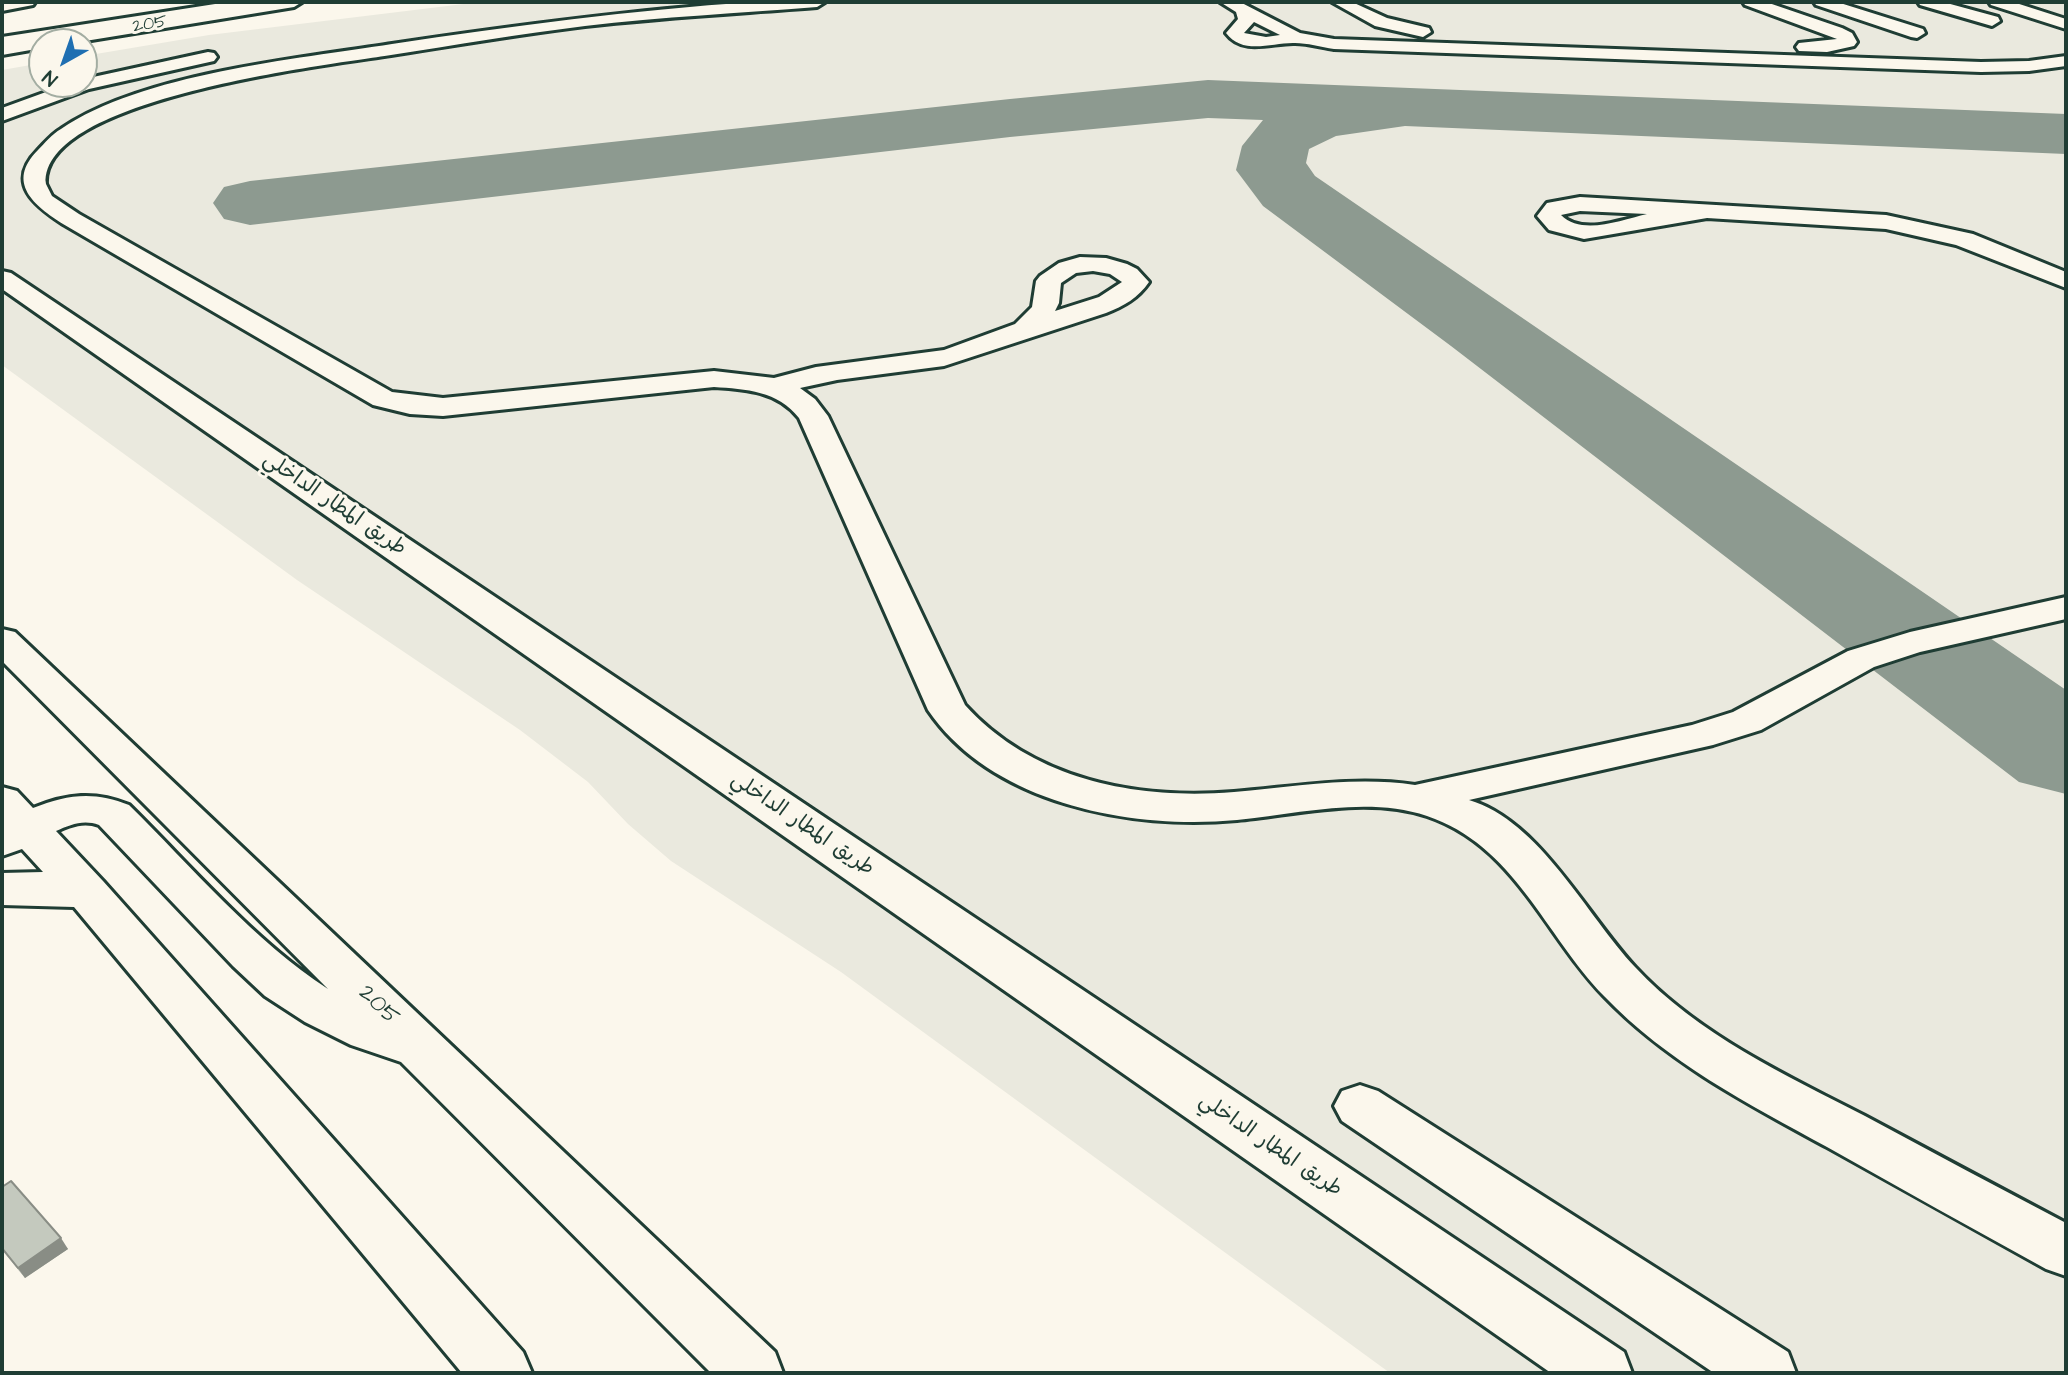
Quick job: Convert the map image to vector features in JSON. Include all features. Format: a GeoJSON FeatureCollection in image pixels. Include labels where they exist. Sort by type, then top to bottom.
{"type":"FeatureCollection","features":[{"type":"Feature","properties":{"kind":"main road"},"geometry":{"type":"LineString","coordinates":[[2,6],[27,2]]}},
{"type":"Feature","properties":{"kind":"main road"},"geometry":{"type":"LineString","coordinates":[[2,42],[257,2]]}},
{"type":"Feature","properties":{"kind":"main road","name":"205"},"geometry":{"type":"LineString","coordinates":[[98,34],[295,2]]}},
{"type":"Feature","properties":{"kind":"main road"},"geometry":{"type":"LineString","coordinates":[[817,2],[582,22],[297,64],[209,81],[135,101],[77,127],[57,141],[44,155],[36,168],[34,180],[38,193],[71,219],[383,399],[410,405],[443,407],[714,379],[755,382],[795,396],[813,416],[948,710],[973,737],[1008,762],[1050,783],[1100,798],[1154,806],[1209,808],[1360,795],[1415,799],[1466,814],[1498,836],[1532,870],[1618,980],[1658,1018],[1706,1054],[1767,1090],[2066,1251]]}},
{"type":"Feature","properties":{"kind":"main road"},"geometry":{"type":"LineString","coordinates":[[1340,2],[1397,28],[1445,34],[1809,47],[1848,42],[1846,37],[1836,32],[1751,2]]}},
{"type":"Feature","properties":{"kind":"main road"},"geometry":{"type":"LineString","coordinates":[[1822,2],[1917,33]]}},
{"type":"Feature","properties":{"kind":"main road"},"geometry":{"type":"LineString","coordinates":[[1926,2],[1992,21]]}},
{"type":"Feature","properties":{"kind":"main road"},"geometry":{"type":"LineString","coordinates":[[1997,2],[2066,24]]}},
{"type":"Feature","properties":{"kind":"main road"},"geometry":{"type":"LineString","coordinates":[[2,25],[123,6]]}},
{"type":"Feature","properties":{"kind":"main road"},"geometry":{"type":"LineString","coordinates":[[1236,6],[1247,20],[1234,33],[1238,37],[1273,41],[1291,37],[1334,44],[1981,67],[2029,66],[2066,61]]}},
{"type":"Feature","properties":{"kind":"main road"},"geometry":{"type":"LineString","coordinates":[[1236,6],[1291,32],[1291,37]]}},
{"type":"Feature","properties":{"kind":"main road"},"geometry":{"type":"LineString","coordinates":[[2,50],[28,45]]}},
{"type":"Feature","properties":{"kind":"main road"},"geometry":{"type":"LineString","coordinates":[[2,115],[95,82],[231,52]]}},
{"type":"Feature","properties":{"kind":"main road"},"geometry":{"type":"LineString","coordinates":[[1707,211],[1598,232],[1570,229],[1551,221],[1548,216],[1555,208],[1580,204],[1856,219],[1929,228],[1994,247],[2066,281]]}},
{"type":"Feature","properties":{"kind":"main road","name":"طريق المطار الداخلي"},"geometry":{"type":"LineString","coordinates":[[2,278],[1602,1373]]}},
{"type":"Feature","properties":{"kind":"main road"},"geometry":{"type":"LineString","coordinates":[[775,387],[818,375],[947,358],[1026,328]]}},
{"type":"Feature","properties":{"kind":"main road"},"geometry":{"type":"LineString","coordinates":[[1415,799],[1699,736],[1747,721],[1861,659],[1910,643],[2066,608]]}},
{"type":"Feature","properties":{"kind":"main road","name":"205"},"geometry":{"type":"LineString","coordinates":[[2,640],[753,1373]]}},
{"type":"Feature","properties":{"kind":"main road"},"geometry":{"type":"LineString","coordinates":[[10,823],[73,810],[104,808],[282,983],[322,1009],[369,1031],[422,1049]]}},
{"type":"Feature","properties":{"kind":"main road"},"geometry":{"type":"LineString","coordinates":[[10,823],[87,892],[501,1373]]}},
{"type":"Feature","properties":{"kind":"main road"},"geometry":{"type":"LineString","coordinates":[[2,889],[38,888],[87,892]]}},
{"type":"Feature","properties":{"kind":"main road"},"geometry":{"type":"LineString","coordinates":[[1360,1106],[1766,1373]]}},
{"type":"Feature","properties":{"kind":"shaded area"},"geometry":{"type":"Polygon","coordinates":[[[480,2],[2066,2],[2066,1373],[1390,1373],[841,972],[671,861],[628,824],[588,782],[520,730],[297,580],[2,365],[2,70],[28,65],[28,98],[98,98],[98,54],[209,35],[480,2]]]}},
{"type":"Feature","properties":{"kind":"building"},"geometry":{"type":"Polygon","coordinates":[[[11,1181],[61,1238],[18,1268],[2,1248],[2,1187],[11,1181]]]}},
{"type":"Feature","properties":{"kind":"taxiway"},"geometry":{"type":"LineString","coordinates":[[250,203],[1010,118],[1208,99],[2066,134]]}},
{"type":"Feature","properties":{"kind":"taxiway"},"geometry":{"type":"LineString","coordinates":[[1388,111],[1361,112],[1298,127],[1277,143],[1271,170],[1289,191],[2066,752]]}}]}
